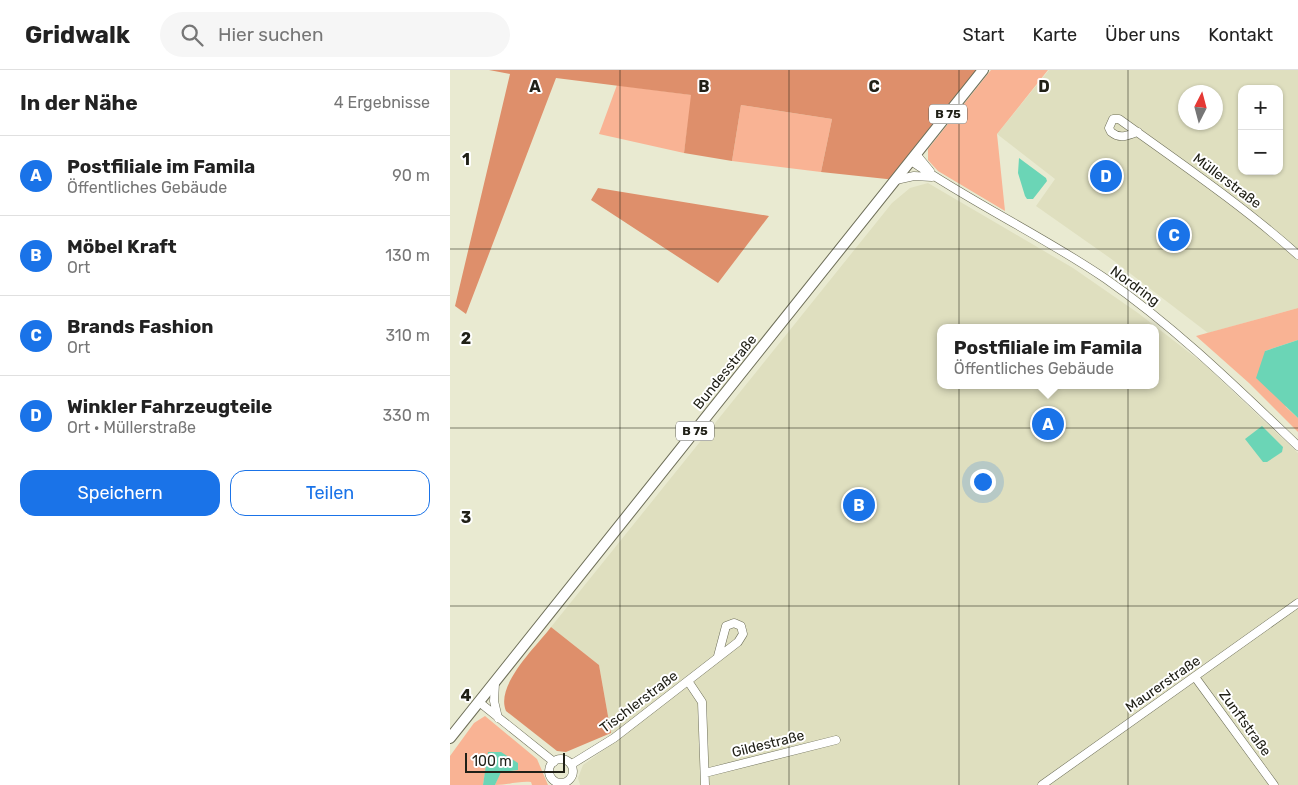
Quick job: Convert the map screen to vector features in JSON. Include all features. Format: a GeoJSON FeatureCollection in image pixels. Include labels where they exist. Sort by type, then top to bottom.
{"type":"FeatureCollection","features":[{"type":"Feature","properties":{"kind":"main road","name":"Bundesstraße"},"geometry":{"type":"LineString","coordinates":[[450,738],[983,70]]}},
{"type":"Feature","properties":{"kind":"street","name":"Müllerstraße"},"geometry":{"type":"LineString","coordinates":[[1138,132],[1250,213],[1298,255]]}},
{"type":"Feature","properties":{"kind":"street","name":"Nordring"},"geometry":{"type":"LineString","coordinates":[[913,158],[934,177],[966,198],[1059,249],[1139,303],[1185,339],[1298,446]]}},
{"type":"Feature","properties":{"kind":"street"},"geometry":{"type":"LineString","coordinates":[[896,180],[914,176],[934,177]]}},
{"type":"Feature","properties":{"kind":"street","name":"Maurerstraße"},"geometry":{"type":"LineString","coordinates":[[1042,785],[1298,603]]}},
{"type":"Feature","properties":{"kind":"street","name":"Tischlerstraße"},"geometry":{"type":"LineString","coordinates":[[572,764],[614,738],[718,656]]}},
{"type":"Feature","properties":{"kind":"street","name":"Zunftstraße"},"geometry":{"type":"LineString","coordinates":[[1195,677],[1274,785]]}},
{"type":"Feature","properties":{"kind":"street"},"geometry":{"type":"LineString","coordinates":[[688,681],[702,702],[705,785]]}},
{"type":"Feature","properties":{"kind":"street"},"geometry":{"type":"LineString","coordinates":[[495,682],[494,692],[498,718]]}},
{"type":"Feature","properties":{"kind":"street"},"geometry":{"type":"LineString","coordinates":[[479,702],[554,762]]}},
{"type":"Feature","properties":{"kind":"street","name":"Gildestraße"},"geometry":{"type":"LineString","coordinates":[[705,773],[836,740]]}},
{"type":"Feature","properties":{"kind":"street"},"geometry":{"type":"LineString","coordinates":[[563,759],[572,764],[573,774],[568,783],[559,783],[551,778],[549,770],[554,762],[563,759]]}},
{"type":"Feature","properties":{"kind":"shaded area"},"geometry":{"type":"Polygon","coordinates":[[[489,70],[983,70],[896,180],[821,172],[832,119],[741,105],[732,161],[684,153],[691,95],[556,78],[466,314],[455,306],[510,74],[489,70]]]}},
{"type":"Feature","properties":{"kind":"shaded area"},"geometry":{"type":"Polygon","coordinates":[[[991,70],[1048,70],[997,134],[1005,211],[938,171],[928,160],[928,149],[991,70]]]}},
{"type":"Feature","properties":{"kind":"shaded area"},"geometry":{"type":"Polygon","coordinates":[[[1049,70],[1298,70],[1298,308],[1208,333],[1110,258],[1036,206],[1055,179],[997,134],[1049,70]]]}},
{"type":"Feature","properties":{"kind":"shaded area"},"geometry":{"type":"Polygon","coordinates":[[[617,85],[692,95],[684,153],[599,134],[617,85]]]}},
{"type":"Feature","properties":{"kind":"shaded area"},"geometry":{"type":"Polygon","coordinates":[[[741,105],[832,119],[821,172],[732,161],[741,105]]]}},
{"type":"Feature","properties":{"kind":"shaded area"},"geometry":{"type":"Polygon","coordinates":[[[928,183],[1073,268],[1152,324],[937,324],[937,389],[1159,389],[1159,329],[1204,364],[1298,453],[1298,785],[580,785],[578,778],[583,765],[616,741],[611,733],[599,665],[551,627],[892,203],[910,188],[928,183]]]}},
{"type":"Feature","properties":{"kind":"shaded area"},"geometry":{"type":"Polygon","coordinates":[[[598,188],[769,216],[718,283],[591,200],[598,188]]]}},
{"type":"Feature","properties":{"kind":"shaded area"},"geometry":{"type":"Polygon","coordinates":[[[1298,308],[1298,340],[1265,351],[1286,407],[1298,418],[1298,432],[1249,383],[1196,336],[1298,308]]]}},
{"type":"Feature","properties":{"kind":"shaded area"},"geometry":{"type":"Polygon","coordinates":[[[551,627],[599,665],[611,733],[566,752],[557,751],[506,711],[504,701],[511,678],[551,627]]]}},
{"type":"Feature","properties":{"kind":"shaded area"},"geometry":{"type":"Polygon","coordinates":[[[485,716],[537,759],[548,785],[532,785],[531,782],[526,782],[495,785],[500,772],[518,770],[489,752],[483,785],[450,785],[450,756],[474,723],[485,716]]]}},
{"type":"Feature","properties":{"kind":"water"},"geometry":{"type":"Polygon","coordinates":[[[1019,158],[1046,178],[1047,181],[1033,199],[1027,199],[1025,196],[1018,173],[1019,158]]]}},
{"type":"Feature","properties":{"kind":"water"},"geometry":{"type":"Polygon","coordinates":[[[1298,340],[1298,418],[1256,378],[1265,351],[1298,340]]]}},
{"type":"Feature","properties":{"kind":"water"},"geometry":{"type":"Polygon","coordinates":[[[1262,426],[1283,447],[1282,452],[1267,462],[1263,462],[1245,439],[1262,426]]]}},
{"type":"Feature","properties":{"kind":"water"},"geometry":{"type":"Polygon","coordinates":[[[488,752],[501,752],[518,763],[518,770],[501,772],[495,785],[483,785],[488,752]]]}},
{"type":"Feature","properties":{"kind":"place","name":"Winkler Fahrzeugteile"},"geometry":{"type":"Point","coordinates":[1106,176]}},
{"type":"Feature","properties":{"kind":"place","name":"Brands Fashion"},"geometry":{"type":"Point","coordinates":[1174,235]}},
{"type":"Feature","properties":{"kind":"place","name":"Postfiliale im Famila"},"geometry":{"type":"Point","coordinates":[1048,424]}},
{"type":"Feature","properties":{"kind":"place","name":"Möbel Kraft"},"geometry":{"type":"Point","coordinates":[859,505]}}]}
